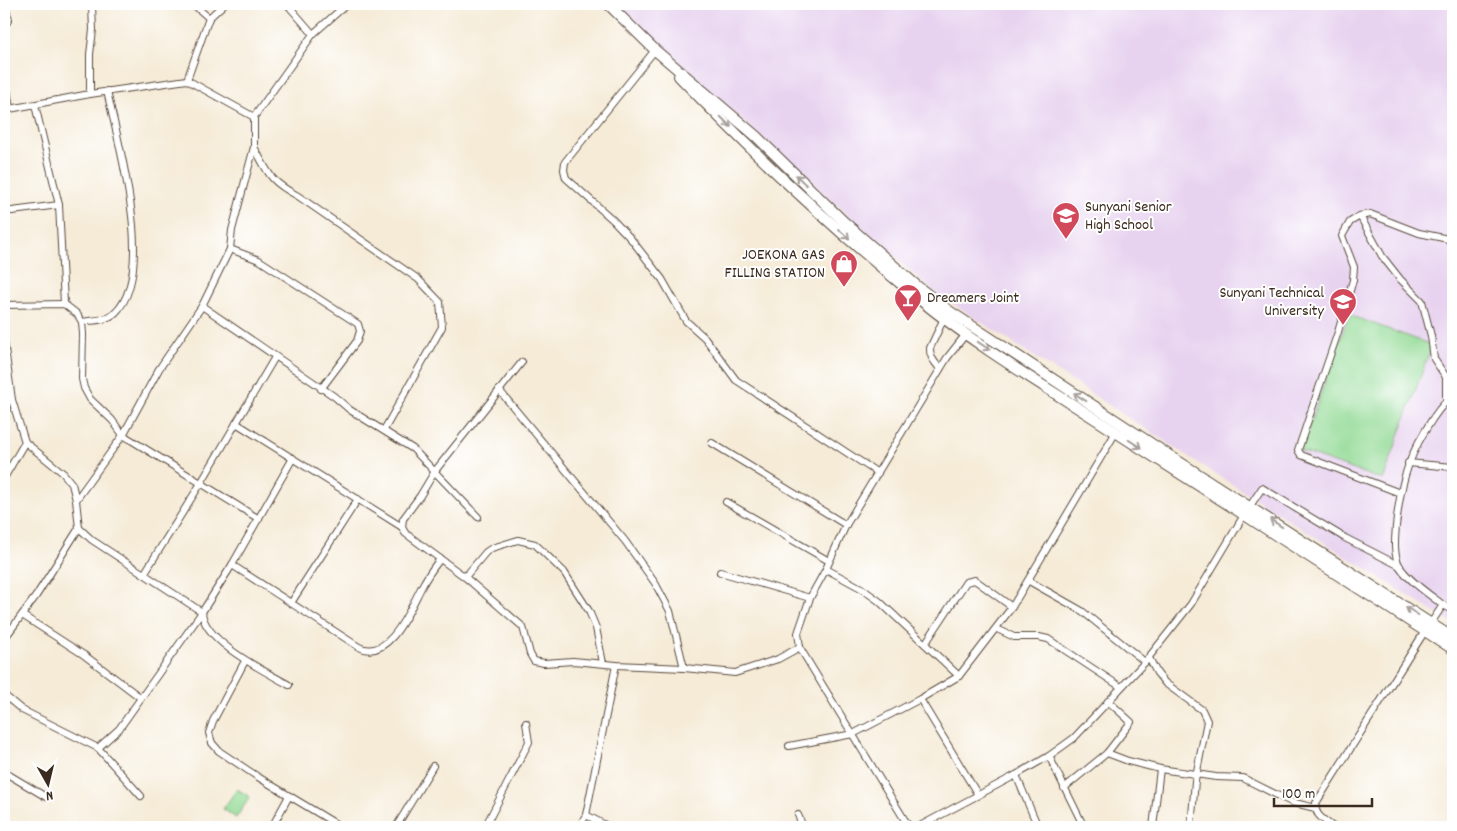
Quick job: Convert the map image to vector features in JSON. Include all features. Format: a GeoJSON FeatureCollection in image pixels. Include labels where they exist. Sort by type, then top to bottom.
{"type":"FeatureCollection","features":[{"type":"Feature","properties":{"kind":"main road"},"geometry":{"type":"LineString","coordinates":[[608,4],[690,88],[785,180],[918,298],[1173,458],[1247,510]]}},
{"type":"Feature","properties":{"kind":"main road"},"geometry":{"type":"LineString","coordinates":[[946,314],[966,334],[1116,432],[1247,510],[1428,627],[1453,638]]}},
{"type":"Feature","properties":{"kind":"main road"},"geometry":{"type":"LineString","coordinates":[[1428,627],[1453,650]]}},
{"type":"Feature","properties":{"kind":"street"},"geometry":{"type":"LineString","coordinates":[[4,4],[9,19],[4,27]]}},
{"type":"Feature","properties":{"kind":"street"},"geometry":{"type":"LineString","coordinates":[[194,4],[209,18]]}},
{"type":"Feature","properties":{"kind":"street"},"geometry":{"type":"LineString","coordinates":[[186,80],[209,18],[224,4]]}},
{"type":"Feature","properties":{"kind":"street"},"geometry":{"type":"LineString","coordinates":[[287,4],[313,34]]}},
{"type":"Feature","properties":{"kind":"street"},"geometry":{"type":"LineString","coordinates":[[76,500],[123,435],[165,359],[202,306],[230,249],[232,230],[254,146],[254,117],[313,34],[347,4]]}},
{"type":"Feature","properties":{"kind":"street"},"geometry":{"type":"LineString","coordinates":[[90,94],[90,54],[93,30],[92,6]]}},
{"type":"Feature","properties":{"kind":"street"},"geometry":{"type":"LineString","coordinates":[[655,50],[565,162],[566,178],[613,220],[631,239],[662,279],[686,322],[705,338],[736,380],[878,473]]}},
{"type":"Feature","properties":{"kind":"street"},"geometry":{"type":"LineString","coordinates":[[4,69],[7,109],[107,91],[186,80],[254,117]]}},
{"type":"Feature","properties":{"kind":"street"},"geometry":{"type":"LineString","coordinates":[[82,322],[104,319],[114,314],[128,292],[134,269],[134,234],[126,183],[107,91]]}},
{"type":"Feature","properties":{"kind":"street"},"geometry":{"type":"LineString","coordinates":[[35,104],[59,205],[64,304]]}},
{"type":"Feature","properties":{"kind":"street"},"geometry":{"type":"LineString","coordinates":[[254,146],[270,177],[282,188],[298,196],[418,279],[440,302],[442,327],[384,430]]}},
{"type":"Feature","properties":{"kind":"street"},"geometry":{"type":"LineString","coordinates":[[4,212],[59,205]]}},
{"type":"Feature","properties":{"kind":"street"},"geometry":{"type":"LineString","coordinates":[[1400,493],[1301,455],[1298,450],[1338,332],[1353,280],[1354,267],[1342,236],[1350,222],[1360,216],[1370,214],[1419,233],[1453,240]]}},
{"type":"Feature","properties":{"kind":"street"},"geometry":{"type":"LineString","coordinates":[[1360,216],[1382,256],[1400,279],[1422,302],[1430,332],[1434,359],[1446,377],[1446,401]]}},
{"type":"Feature","properties":{"kind":"street"},"geometry":{"type":"LineString","coordinates":[[230,249],[259,260],[358,324],[360,331],[357,341],[322,389]]}},
{"type":"Feature","properties":{"kind":"street"},"geometry":{"type":"LineString","coordinates":[[4,306],[64,304],[78,314],[82,322],[83,334],[82,379],[90,399],[112,420],[123,435],[259,519]]}},
{"type":"Feature","properties":{"kind":"street"},"geometry":{"type":"LineString","coordinates":[[202,306],[334,396],[346,407],[413,449],[478,516]]}},
{"type":"Feature","properties":{"kind":"street"},"geometry":{"type":"LineString","coordinates":[[940,369],[929,353],[946,314]]}},
{"type":"Feature","properties":{"kind":"street"},"geometry":{"type":"LineString","coordinates":[[909,827],[800,647],[798,633],[810,598],[846,525],[940,369],[966,334]]}},
{"type":"Feature","properties":{"kind":"street"},"geometry":{"type":"LineString","coordinates":[[4,341],[12,400],[25,442],[63,473],[72,484],[76,500],[78,528],[22,615],[4,639]]}},
{"type":"Feature","properties":{"kind":"street"},"geometry":{"type":"LineString","coordinates":[[144,574],[201,483],[275,357]]}},
{"type":"Feature","properties":{"kind":"street"},"geometry":{"type":"LineString","coordinates":[[402,527],[403,519],[420,496],[434,472],[522,362]]}},
{"type":"Feature","properties":{"kind":"street"},"geometry":{"type":"LineString","coordinates":[[499,390],[625,541],[655,583],[670,611],[684,668]]}},
{"type":"Feature","properties":{"kind":"street"},"geometry":{"type":"LineString","coordinates":[[1453,395],[1436,413],[1414,449],[1408,463],[1400,493],[1395,544],[1396,555],[1405,574],[1443,605],[1453,610]]}},
{"type":"Feature","properties":{"kind":"street"},"geometry":{"type":"LineString","coordinates":[[4,402],[12,400]]}},
{"type":"Feature","properties":{"kind":"street"},"geometry":{"type":"LineString","coordinates":[[236,423],[402,527],[405,533],[465,577],[523,627],[530,654],[534,661],[573,661],[735,673],[778,659],[800,647]]}},
{"type":"Feature","properties":{"kind":"street"},"geometry":{"type":"LineString","coordinates":[[789,746],[853,734],[920,699],[958,676],[997,629],[1029,581],[1116,432]]}},
{"type":"Feature","properties":{"kind":"street"},"geometry":{"type":"LineString","coordinates":[[4,478],[25,442]]}},
{"type":"Feature","properties":{"kind":"street"},"geometry":{"type":"LineString","coordinates":[[712,443],[846,525]]}},
{"type":"Feature","properties":{"kind":"street"},"geometry":{"type":"LineString","coordinates":[[98,748],[119,729],[202,612],[232,565],[293,458]]}},
{"type":"Feature","properties":{"kind":"street"},"geometry":{"type":"LineString","coordinates":[[1408,463],[1453,467]]}},
{"type":"Feature","properties":{"kind":"street"},"geometry":{"type":"LineString","coordinates":[[918,827],[1016,776],[1074,738],[1147,660],[1191,604],[1262,488],[1346,538],[1400,566]]}},
{"type":"Feature","properties":{"kind":"street"},"geometry":{"type":"LineString","coordinates":[[291,603],[358,499]]}},
{"type":"Feature","properties":{"kind":"street"},"geometry":{"type":"LineString","coordinates":[[726,502],[829,561]]}},
{"type":"Feature","properties":{"kind":"street"},"geometry":{"type":"LineString","coordinates":[[78,528],[92,540],[202,612]]}},
{"type":"Feature","properties":{"kind":"street"},"geometry":{"type":"LineString","coordinates":[[465,577],[486,552],[492,548],[518,540],[535,544],[564,572],[589,611],[596,628],[603,663]]}},
{"type":"Feature","properties":{"kind":"street"},"geometry":{"type":"LineString","coordinates":[[232,565],[359,647],[370,651],[376,650],[392,636],[413,605],[427,577],[440,558]]}},
{"type":"Feature","properties":{"kind":"street"},"geometry":{"type":"LineString","coordinates":[[826,568],[861,588],[879,601],[958,676]]}},
{"type":"Feature","properties":{"kind":"street"},"geometry":{"type":"LineString","coordinates":[[720,572],[810,598]]}},
{"type":"Feature","properties":{"kind":"street"},"geometry":{"type":"LineString","coordinates":[[924,644],[966,582],[970,580],[975,580],[1012,607]]}},
{"type":"Feature","properties":{"kind":"street"},"geometry":{"type":"LineString","coordinates":[[1029,581],[1082,612],[1147,660],[1165,683],[1206,715],[1204,742],[1196,774],[1191,827]]}},
{"type":"Feature","properties":{"kind":"street"},"geometry":{"type":"LineString","coordinates":[[1333,827],[1316,813],[1316,803],[1443,605]]}},
{"type":"Feature","properties":{"kind":"street"},"geometry":{"type":"LineString","coordinates":[[202,612],[202,620],[208,630],[245,660],[289,685]]}},
{"type":"Feature","properties":{"kind":"street"},"geometry":{"type":"LineString","coordinates":[[22,615],[84,655],[141,698]]}},
{"type":"Feature","properties":{"kind":"street"},"geometry":{"type":"LineString","coordinates":[[997,629],[1014,637],[1048,639],[1121,687]]}},
{"type":"Feature","properties":{"kind":"street"},"geometry":{"type":"LineString","coordinates":[[245,660],[213,721],[209,733],[210,738],[219,751],[341,827]]}},
{"type":"Feature","properties":{"kind":"street"},"geometry":{"type":"LineString","coordinates":[[579,827],[586,815],[616,665]]}},
{"type":"Feature","properties":{"kind":"street"},"geometry":{"type":"LineString","coordinates":[[4,696],[22,710],[98,748],[141,796]]}},
{"type":"Feature","properties":{"kind":"street"},"geometry":{"type":"LineString","coordinates":[[920,699],[978,795]]}},
{"type":"Feature","properties":{"kind":"street"},"geometry":{"type":"LineString","coordinates":[[1064,788],[1107,753],[1131,722],[1108,701]]}},
{"type":"Feature","properties":{"kind":"street"},"geometry":{"type":"LineString","coordinates":[[485,827],[529,742],[526,723]]}},
{"type":"Feature","properties":{"kind":"street"},"geometry":{"type":"LineString","coordinates":[[1107,753],[1128,761],[1160,769],[1242,778],[1291,802],[1315,808]]}},
{"type":"Feature","properties":{"kind":"street"},"geometry":{"type":"LineString","coordinates":[[1049,756],[1084,827]]}},
{"type":"Feature","properties":{"kind":"street"},"geometry":{"type":"LineString","coordinates":[[396,827],[433,766]]}},
{"type":"Feature","properties":{"kind":"street"},"geometry":{"type":"LineString","coordinates":[[1153,827],[1160,769]]}},
{"type":"Feature","properties":{"kind":"street"},"geometry":{"type":"LineString","coordinates":[[4,772],[46,797]]}},
{"type":"Feature","properties":{"kind":"street"},"geometry":{"type":"LineString","coordinates":[[1016,776],[1037,825],[1027,827]]}},
{"type":"Feature","properties":{"kind":"street"},"geometry":{"type":"LineString","coordinates":[[272,827],[289,796]]}},
{"type":"Feature","properties":{"kind":"street"},"geometry":{"type":"LineString","coordinates":[[586,815],[609,827]]}},
{"type":"Feature","properties":{"kind":"street"},"geometry":{"type":"LineString","coordinates":[[798,815],[803,827]]}},
{"type":"Feature","properties":{"kind":"shaded area","name":"Sunyani Senior High School"},"geometry":{"type":"Polygon","coordinates":[[[618,4],[1453,4],[1453,624],[1195,461],[930,289],[716,97],[618,4]]]}},
{"type":"Feature","properties":{"kind":"green space"},"geometry":{"type":"Polygon","coordinates":[[[1349,315],[1432,345],[1383,480],[1300,451],[1349,315]]]}},
{"type":"Feature","properties":{"kind":"green space"},"geometry":{"type":"Polygon","coordinates":[[[237,789],[250,797],[236,818],[223,809],[237,789]]]}},
{"type":"Feature","properties":{"kind":"place","name":"Sunyani Senior High School"},"geometry":{"type":"Point","coordinates":[1066,240]}},
{"type":"Feature","properties":{"kind":"place","name":"JOEKONA GAS FILLING STATION"},"geometry":{"type":"Point","coordinates":[844,288]}},
{"type":"Feature","properties":{"kind":"place","name":"Dreamers Joint"},"geometry":{"type":"Point","coordinates":[908,322]}},
{"type":"Feature","properties":{"kind":"place","name":"Sunyani Technical University"},"geometry":{"type":"Point","coordinates":[1343,326]}}]}
